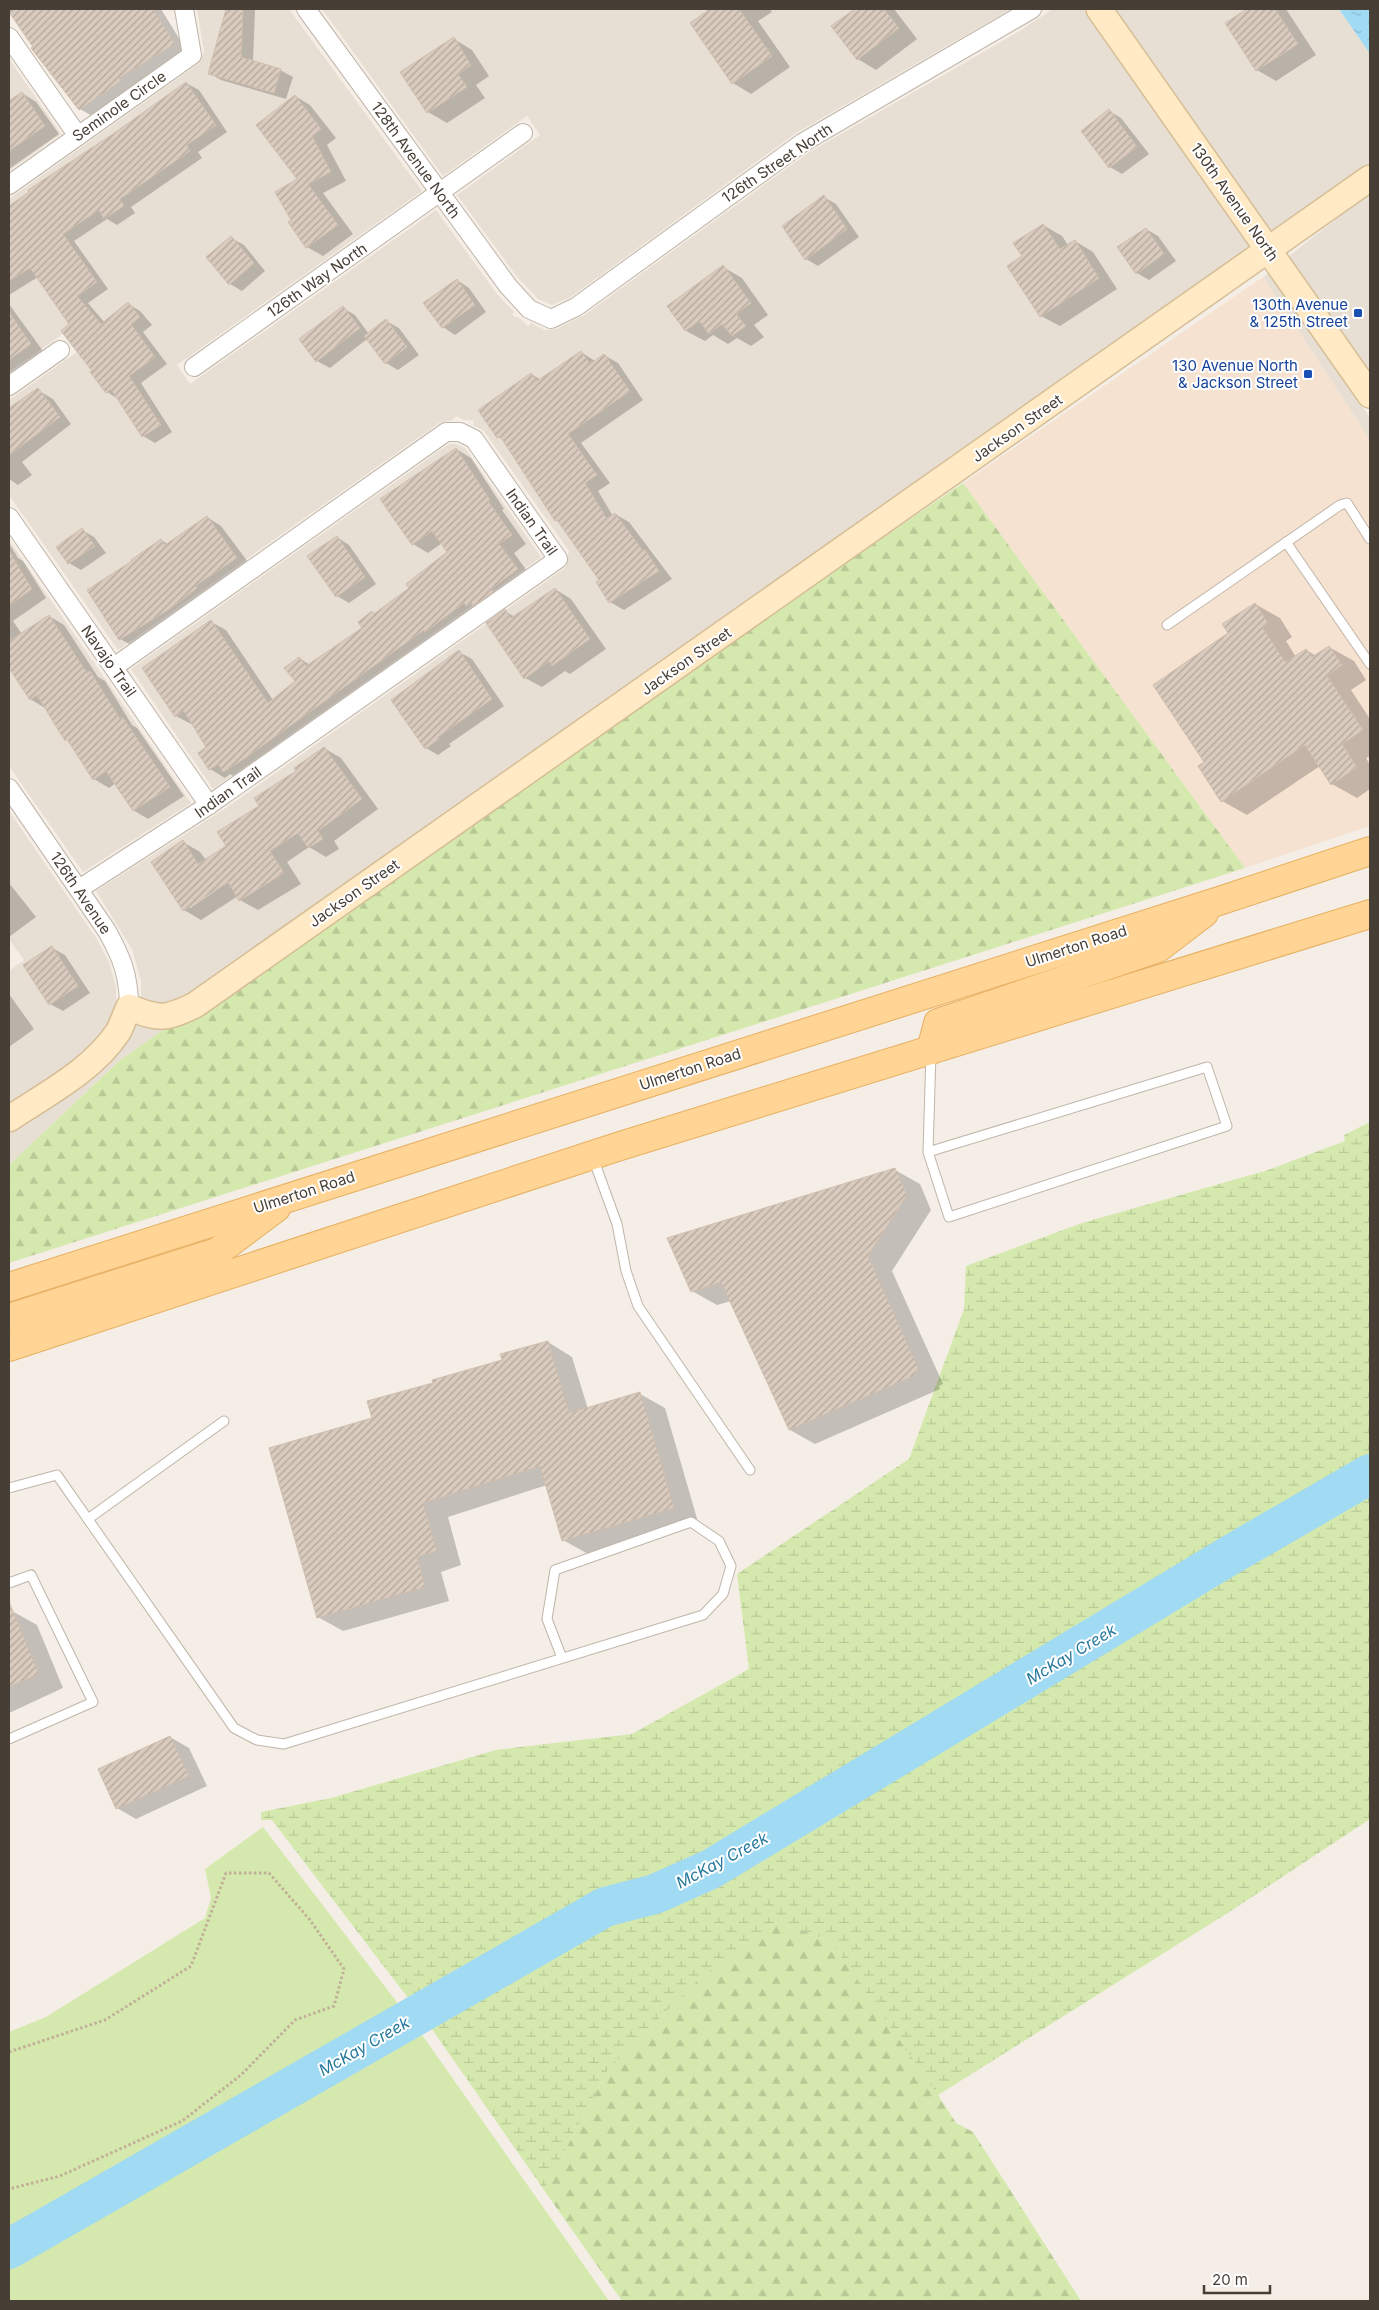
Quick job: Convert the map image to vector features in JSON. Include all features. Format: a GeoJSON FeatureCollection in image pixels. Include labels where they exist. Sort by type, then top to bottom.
{"type":"FeatureCollection","features":[{"type":"Feature","properties":{"kind":"main road","name":"Ulmerton Road"},"geometry":{"type":"LineString","coordinates":[[9,1287],[295,1194],[1219,901],[1370,851]]}},
{"type":"Feature","properties":{"kind":"main road"},"geometry":{"type":"LineString","coordinates":[[931,1050],[938,1023],[1158,948],[1219,901]]}},
{"type":"Feature","properties":{"kind":"main road"},"geometry":{"type":"LineString","coordinates":[[9,1348],[592,1155],[1370,914]]}},
{"type":"Feature","properties":{"kind":"main road"},"geometry":{"type":"LineString","coordinates":[[9,1318],[217,1252],[295,1194]]}},
{"type":"Feature","properties":{"kind":"street","name":"Seminole Circle"},"geometry":{"type":"LineString","coordinates":[[9,185],[192,55],[184,9]]}},
{"type":"Feature","properties":{"kind":"street","name":"128th Avenue North"},"geometry":{"type":"LineString","coordinates":[[306,9],[508,286],[529,309]]}},
{"type":"Feature","properties":{"kind":"street","name":"126th Street North"},"geometry":{"type":"LineString","coordinates":[[529,309],[552,319],[576,307],[802,143],[1032,9]]}},
{"type":"Feature","properties":{"kind":"street","name":"130th Avenue North"},"geometry":{"type":"LineString","coordinates":[[1099,9],[1370,395]]}},
{"type":"Feature","properties":{"kind":"street"},"geometry":{"type":"LineString","coordinates":[[9,37],[78,136]]}},
{"type":"Feature","properties":{"kind":"street","name":"126th Way North"},"geometry":{"type":"LineString","coordinates":[[194,367],[523,133]]}},
{"type":"Feature","properties":{"kind":"street","name":"Jackson Street"},"geometry":{"type":"LineString","coordinates":[[129,1007],[147,1015],[171,1017],[195,1005],[1270,251],[1370,178]]}},
{"type":"Feature","properties":{"kind":"street"},"geometry":{"type":"LineString","coordinates":[[9,386],[60,350]]}},
{"type":"Feature","properties":{"kind":"street","name":"Indian Trail"},"geometry":{"type":"LineString","coordinates":[[79,889],[209,805],[558,558],[474,439],[460,432],[446,432],[114,667]]}},
{"type":"Feature","properties":{"kind":"street","name":"Navajo Trail"},"geometry":{"type":"LineString","coordinates":[[9,517],[209,805]]}},
{"type":"Feature","properties":{"kind":"street","name":"126th Avenue"},"geometry":{"type":"LineString","coordinates":[[9,788],[79,889],[121,956],[129,984],[129,1007]]}},
{"type":"Feature","properties":{"kind":"street"},"geometry":{"type":"LineString","coordinates":[[9,1119],[74,1076],[98,1056],[118,1032],[129,1007]]}},
{"type":"Feature","properties":{"kind":"lane"},"geometry":{"type":"LineString","coordinates":[[1168,625],[1340,505],[1347,503],[1370,539]]}},
{"type":"Feature","properties":{"kind":"lane"},"geometry":{"type":"LineString","coordinates":[[1286,542],[1370,664]]}},
{"type":"Feature","properties":{"kind":"lane"},"geometry":{"type":"LineString","coordinates":[[928,1152],[1207,1066],[1227,1126],[949,1217],[928,1152],[931,1050]]}},
{"type":"Feature","properties":{"kind":"lane"},"geometry":{"type":"LineString","coordinates":[[592,1155],[617,1224],[626,1271],[638,1306],[652,1330],[750,1470]]}},
{"type":"Feature","properties":{"kind":"lane"},"geometry":{"type":"LineString","coordinates":[[88,1520],[224,1421]]}},
{"type":"Feature","properties":{"kind":"lane"},"geometry":{"type":"LineString","coordinates":[[9,1488],[57,1475],[234,1728],[257,1740],[284,1744],[703,1615],[723,1594],[731,1566],[719,1541],[691,1522],[555,1570],[547,1619],[562,1658]]}},
{"type":"Feature","properties":{"kind":"lane"},"geometry":{"type":"LineString","coordinates":[[9,1583],[31,1575],[93,1702],[9,1740]]}},
{"type":"Feature","properties":{"kind":"path"},"geometry":{"type":"LineString","coordinates":[[9,2052],[105,2020],[191,1966],[226,1873],[269,1873],[310,1920],[344,1968],[334,2006],[295,2020],[242,2075],[182,2121],[60,2176],[9,2188]]}},
{"type":"Feature","properties":{"kind":"shaded area"},"geometry":{"type":"Polygon","coordinates":[[[197,9],[289,9],[422,191],[177,365],[190,384],[436,210],[497,294],[514,312],[512,315],[521,319],[528,326],[531,323],[545,330],[556,329],[583,316],[808,153],[1018,32],[1053,9],[1083,9],[1252,249],[189,995],[170,1004],[152,1003],[141,999],[141,981],[132,949],[96,891],[226,808],[565,568],[569,551],[484,431],[473,425],[474,421],[464,420],[456,416],[453,420],[439,423],[118,650],[9,495],[9,400],[77,352],[64,333],[9,372],[9,199],[198,64],[204,52],[197,9]]]}},
{"type":"Feature","properties":{"kind":"shaded area"},"geometry":{"type":"Polygon","coordinates":[[[322,9],[1011,9],[796,133],[571,297],[552,305],[538,299],[518,278],[457,195],[540,135],[527,116],[443,176],[322,9]]]}},
{"type":"Feature","properties":{"kind":"shaded area"},"geometry":{"type":"Polygon","coordinates":[[[1115,9],[1339,9],[1370,52],[1370,164],[1274,234],[1115,9]]]}},
{"type":"Feature","properties":{"kind":"shaded area"},"geometry":{"type":"Polygon","coordinates":[[[9,59],[61,134],[9,171],[9,59]]]}},
{"type":"Feature","properties":{"kind":"shaded area"},"geometry":{"type":"Polygon","coordinates":[[[1370,193],[1370,372],[1289,256],[1370,193]]]}},
{"type":"Feature","properties":{"kind":"shaded area"},"geometry":{"type":"Polygon","coordinates":[[[1269,273],[1370,418],[1370,440],[1263,277],[1269,273]]]}},
{"type":"Feature","properties":{"kind":"shaded area"},"geometry":{"type":"Polygon","coordinates":[[[1263,277],[1370,440],[1370,826],[1245,868],[963,483],[1263,277]]]}},
{"type":"Feature","properties":{"kind":"shaded area"},"geometry":{"type":"Polygon","coordinates":[[[449,444],[456,444],[465,448],[541,557],[213,789],[131,669],[449,444]]]}},
{"type":"Feature","properties":{"kind":"shaded area"},"geometry":{"type":"Polygon","coordinates":[[[9,540],[191,803],[83,872],[9,766],[9,540]]]}},
{"type":"Feature","properties":{"kind":"shaded area"},"geometry":{"type":"Polygon","coordinates":[[[9,811],[96,938],[109,962],[116,987],[116,1006],[108,1026],[90,1048],[9,1105],[9,971],[24,960],[11,942],[9,943],[9,811]]]}},
{"type":"Feature","properties":{"kind":"shaded area"},"geometry":{"type":"Polygon","coordinates":[[[135,1024],[145,1027],[166,1028],[119,1061],[9,1165],[9,1133],[81,1084],[135,1024]]]}},
{"type":"Feature","properties":{"kind":"green space"},"geometry":{"type":"Polygon","coordinates":[[[963,483],[1245,868],[9,1263],[9,1165],[119,1061],[166,1028],[176,1027],[202,1014],[803,592],[963,483]]]}},
{"type":"Feature","properties":{"kind":"green space"},"geometry":{"type":"Polygon","coordinates":[[[1370,1122],[1370,1819],[1226,1914],[938,2095],[830,1941],[779,1922],[702,1976],[607,2071],[544,2190],[434,2032],[272,1820],[261,1820],[261,1812],[331,1798],[496,1750],[632,1734],[749,1669],[737,1574],[909,1459],[964,1309],[966,1266],[1082,1223],[1265,1171],[1345,1141],[1344,1135],[1370,1122]]]}},
{"type":"Feature","properties":{"kind":"green space"},"geometry":{"type":"Polygon","coordinates":[[[263,1827],[425,2039],[609,2301],[9,2301],[9,2032],[46,2017],[205,1918],[211,1898],[205,1869],[263,1827]]]}},
{"type":"Feature","properties":{"kind":"green space"},"geometry":{"type":"Polygon","coordinates":[[[779,1921],[830,1941],[926,2076],[956,2123],[973,2132],[1081,2301],[622,2301],[544,2190],[607,2071],[702,1976],[779,1921]]]}},
{"type":"Feature","properties":{"kind":"water"},"geometry":{"type":"Polygon","coordinates":[[[1339,9],[1370,9],[1370,52],[1368,51],[1339,9]]]}},
{"type":"Feature","properties":{"kind":"building"},"geometry":{"type":"Polygon","coordinates":[[[9,9],[153,9],[175,44],[119,78],[121,81],[79,110],[31,48],[33,47],[9,12],[9,9]]]}},
{"type":"Feature","properties":{"kind":"building"},"geometry":{"type":"Polygon","coordinates":[[[226,9],[243,9],[241,57],[281,69],[274,93],[208,74],[226,9]]]}},
{"type":"Feature","properties":{"kind":"building"},"geometry":{"type":"Polygon","coordinates":[[[710,9],[739,9],[772,56],[732,84],[690,23],[710,9]]]}},
{"type":"Feature","properties":{"kind":"building"},"geometry":{"type":"Polygon","coordinates":[[[855,9],[884,9],[899,28],[857,60],[831,26],[855,9]]]}},
{"type":"Feature","properties":{"kind":"building"},"geometry":{"type":"Polygon","coordinates":[[[1247,9],[1275,9],[1298,44],[1256,71],[1225,23],[1247,9]]]}},
{"type":"Feature","properties":{"kind":"building"},"geometry":{"type":"Polygon","coordinates":[[[454,37],[471,65],[458,74],[467,87],[427,113],[400,72],[454,37]]]}},
{"type":"Feature","properties":{"kind":"building"},"geometry":{"type":"Polygon","coordinates":[[[186,82],[216,125],[187,145],[190,151],[120,199],[124,206],[104,219],[99,210],[63,234],[97,282],[77,296],[101,324],[128,302],[140,317],[131,324],[155,357],[129,376],[161,425],[142,437],[111,389],[106,393],[90,372],[92,371],[61,331],[69,324],[30,268],[9,281],[9,206],[29,192],[28,190],[113,134],[186,82]]]}},
{"type":"Feature","properties":{"kind":"building"},"geometry":{"type":"Polygon","coordinates":[[[22,92],[45,126],[9,151],[9,101],[22,92]]]}},
{"type":"Feature","properties":{"kind":"building"},"geometry":{"type":"Polygon","coordinates":[[[295,95],[321,129],[312,136],[331,172],[308,184],[338,225],[306,248],[288,222],[291,220],[275,192],[297,179],[256,125],[295,95]]]}},
{"type":"Feature","properties":{"kind":"building"},"geometry":{"type":"Polygon","coordinates":[[[1109,109],[1137,147],[1109,168],[1081,131],[1109,109]]]}},
{"type":"Feature","properties":{"kind":"building"},"geometry":{"type":"Polygon","coordinates":[[[824,195],[847,229],[805,260],[782,226],[824,195]]]}},
{"type":"Feature","properties":{"kind":"building"},"geometry":{"type":"Polygon","coordinates":[[[1043,224],[1060,249],[1075,240],[1099,278],[1040,317],[1007,266],[1022,256],[1013,243],[1043,224]]]}},
{"type":"Feature","properties":{"kind":"building"},"geometry":{"type":"Polygon","coordinates":[[[1146,228],[1164,254],[1136,274],[1117,247],[1146,228]]]}},
{"type":"Feature","properties":{"kind":"building"},"geometry":{"type":"Polygon","coordinates":[[[231,236],[254,263],[229,285],[206,257],[231,236]]]}},
{"type":"Feature","properties":{"kind":"building"},"geometry":{"type":"Polygon","coordinates":[[[723,265],[751,303],[736,314],[746,326],[732,336],[722,324],[709,334],[699,321],[685,331],[667,306],[723,265]]]}},
{"type":"Feature","properties":{"kind":"building"},"geometry":{"type":"Polygon","coordinates":[[[457,279],[475,305],[442,328],[423,303],[457,279]]]}},
{"type":"Feature","properties":{"kind":"building"},"geometry":{"type":"Polygon","coordinates":[[[343,306],[360,328],[316,362],[299,339],[343,306]]]}},
{"type":"Feature","properties":{"kind":"building"},"geometry":{"type":"Polygon","coordinates":[[[9,312],[31,344],[9,360],[9,312]]]}},
{"type":"Feature","properties":{"kind":"building"},"geometry":{"type":"Polygon","coordinates":[[[386,319],[407,347],[385,364],[364,336],[386,319]]]}},
{"type":"Feature","properties":{"kind":"building"},"geometry":{"type":"Polygon","coordinates":[[[581,351],[590,364],[604,354],[630,391],[568,434],[597,475],[585,483],[607,519],[615,513],[643,551],[645,550],[659,571],[609,603],[596,582],[599,580],[557,520],[555,521],[500,436],[497,438],[478,410],[531,373],[537,381],[581,351]]]}},
{"type":"Feature","properties":{"kind":"building"},"geometry":{"type":"Polygon","coordinates":[[[38,388],[60,417],[9,455],[9,408],[38,388]]]}},
{"type":"Feature","properties":{"kind":"building"},"geometry":{"type":"Polygon","coordinates":[[[456,448],[490,500],[488,501],[512,535],[499,544],[518,569],[491,589],[493,592],[473,606],[471,603],[466,606],[464,603],[244,759],[223,772],[218,764],[209,770],[198,753],[206,747],[184,711],[175,717],[142,668],[211,620],[268,703],[295,681],[284,668],[299,657],[306,666],[362,628],[358,622],[372,611],[374,614],[409,588],[406,584],[447,552],[432,531],[412,545],[380,499],[456,448]]]}},
{"type":"Feature","properties":{"kind":"building"},"geometry":{"type":"Polygon","coordinates":[[[207,516],[237,558],[195,586],[197,588],[168,610],[119,640],[87,590],[132,561],[161,539],[165,545],[207,516]]]}},
{"type":"Feature","properties":{"kind":"building"},"geometry":{"type":"Polygon","coordinates":[[[82,528],[95,546],[68,564],[56,547],[82,528]]]}},
{"type":"Feature","properties":{"kind":"building"},"geometry":{"type":"Polygon","coordinates":[[[337,536],[365,577],[336,597],[307,556],[337,536]]]}},
{"type":"Feature","properties":{"kind":"building"},"geometry":{"type":"Polygon","coordinates":[[[9,551],[32,589],[9,606],[9,551]]]}},
{"type":"Feature","properties":{"kind":"building"},"geometry":{"type":"Polygon","coordinates":[[[555,588],[590,639],[552,666],[549,661],[524,679],[486,623],[505,609],[511,618],[555,588]]]}},
{"type":"Feature","properties":{"kind":"building"},"geometry":{"type":"Polygon","coordinates":[[[1255,603],[1268,623],[1262,627],[1285,662],[1306,649],[1312,657],[1329,646],[1342,665],[1327,676],[1363,730],[1342,744],[1357,767],[1331,785],[1305,745],[1221,802],[1198,766],[1204,762],[1153,685],[1228,633],[1222,624],[1255,603]]]}},
{"type":"Feature","properties":{"kind":"building"},"geometry":{"type":"Polygon","coordinates":[[[49,615],[87,673],[90,671],[120,719],[123,718],[170,787],[133,811],[106,771],[93,780],[67,739],[65,741],[37,695],[30,700],[9,668],[9,641],[49,615]]]}},
{"type":"Feature","properties":{"kind":"building"},"geometry":{"type":"Polygon","coordinates":[[[459,650],[492,699],[438,737],[439,739],[425,749],[391,700],[459,650]]]}},
{"type":"Feature","properties":{"kind":"building"},"geometry":{"type":"Polygon","coordinates":[[[324,747],[362,799],[318,831],[323,839],[308,848],[298,833],[270,851],[284,873],[239,901],[228,882],[183,911],[151,862],[183,840],[198,864],[226,846],[217,832],[259,806],[254,798],[296,771],[294,768],[324,747]]]}},
{"type":"Feature","properties":{"kind":"building"},"geometry":{"type":"Polygon","coordinates":[[[52,946],[78,986],[49,1005],[23,965],[52,946]]]}},
{"type":"Feature","properties":{"kind":"building"},"geometry":{"type":"Polygon","coordinates":[[[895,1168],[907,1195],[868,1256],[919,1370],[915,1371],[916,1375],[789,1430],[721,1282],[691,1292],[667,1238],[895,1168]]]}},
{"type":"Feature","properties":{"kind":"building"},"geometry":{"type":"Polygon","coordinates":[[[548,1341],[569,1413],[640,1392],[674,1508],[562,1541],[540,1466],[423,1503],[437,1551],[417,1557],[425,1587],[317,1618],[269,1448],[372,1418],[367,1401],[433,1383],[432,1380],[502,1360],[500,1354],[548,1341]]]}},
{"type":"Feature","properties":{"kind":"building"},"geometry":{"type":"Polygon","coordinates":[[[9,1602],[39,1674],[9,1687],[9,1602]]]}},
{"type":"Feature","properties":{"kind":"building"},"geometry":{"type":"Polygon","coordinates":[[[170,1736],[189,1776],[116,1809],[98,1769],[170,1736]]]}},
{"type":"Feature","properties":{"kind":"waterway","name":"McKay Creek"},"geometry":{"type":"LineString","coordinates":[[9,2249],[605,1907],[655,1894],[711,1869],[1227,1557],[1370,1474]]}},
{"type":"Feature","properties":{"kind":"place","name":"130th Avenue & 125th Street"},"geometry":{"type":"Point","coordinates":[1358,313]}},
{"type":"Feature","properties":{"kind":"place","name":"130 Avenue North & Jackson Street"},"geometry":{"type":"Point","coordinates":[1308,374]}}]}
